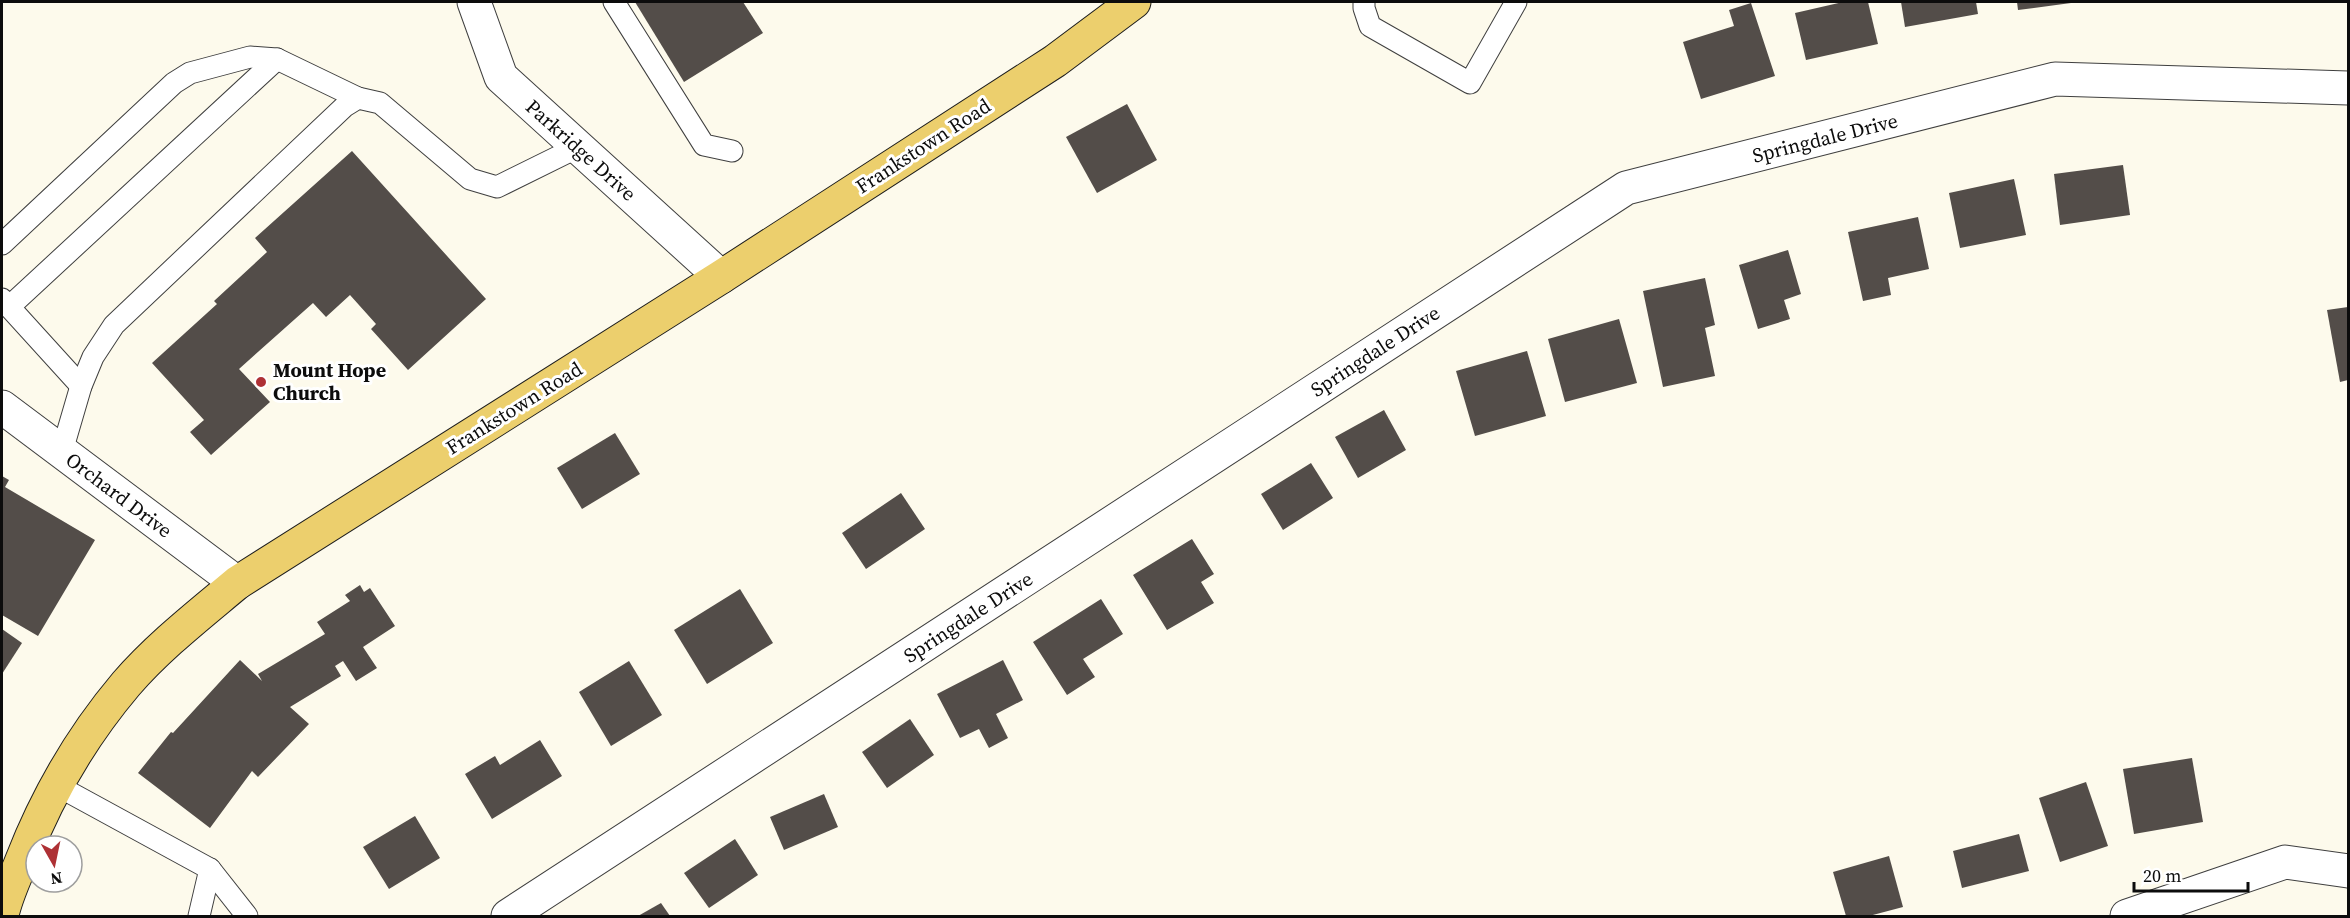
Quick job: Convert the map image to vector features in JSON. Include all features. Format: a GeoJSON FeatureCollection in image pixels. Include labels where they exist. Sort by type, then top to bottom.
{"type":"FeatureCollection","features":[{"type":"Feature","properties":{"kind":"main road","name":"Frankstown Road"},"geometry":{"type":"LineString","coordinates":[[2,915],[27,848],[56,785],[89,732],[127,684],[175,635],[237,583],[720,277],[1055,61],[1122,5]]}},
{"type":"Feature","properties":{"kind":"street","name":"Parkridge Drive"},"geometry":{"type":"LineString","coordinates":[[474,2],[501,77],[720,277]]}},
{"type":"Feature","properties":{"kind":"street","name":"Springdale Drive"},"geometry":{"type":"LineString","coordinates":[[508,916],[1626,188],[2055,79],[2349,88]]}},
{"type":"Feature","properties":{"kind":"street","name":"Orchard Drive"},"geometry":{"type":"LineString","coordinates":[[2,406],[237,583]]}},
{"type":"Feature","properties":{"kind":"street"},"geometry":{"type":"LineString","coordinates":[[2127,916],[2285,862],[2349,871]]}},
{"type":"Feature","properties":{"kind":"lane"},"geometry":{"type":"LineString","coordinates":[[614,2],[704,145],[732,151]]}},
{"type":"Feature","properties":{"kind":"lane"},"geometry":{"type":"LineString","coordinates":[[1364,2],[1370,26],[1470,83],[1516,2]]}},
{"type":"Feature","properties":{"kind":"lane"},"geometry":{"type":"LineString","coordinates":[[2,244],[174,83],[190,73],[249,57],[277,59],[358,98],[380,102],[470,179],[497,187],[578,147]]}},
{"type":"Feature","properties":{"kind":"lane"},"geometry":{"type":"LineString","coordinates":[[81,386],[5,303],[277,59]]}},
{"type":"Feature","properties":{"kind":"lane"},"geometry":{"type":"LineString","coordinates":[[62,452],[81,386],[93,357],[114,325],[345,106],[358,98]]}},
{"type":"Feature","properties":{"kind":"lane"},"geometry":{"type":"LineString","coordinates":[[56,785],[210,869],[247,916]]}},
{"type":"Feature","properties":{"kind":"lane"},"geometry":{"type":"LineString","coordinates":[[199,916],[210,869]]}},
{"type":"Feature","properties":{"kind":"building"},"geometry":{"type":"Polygon","coordinates":[[[635,2],[743,2],[763,33],[684,82],[635,2]]]}},
{"type":"Feature","properties":{"kind":"building"},"geometry":{"type":"Polygon","coordinates":[[[1843,2],[1868,2],[1878,44],[1806,60],[1795,13],[1843,2]]]}},
{"type":"Feature","properties":{"kind":"building"},"geometry":{"type":"Polygon","coordinates":[[[1901,2],[1976,2],[1978,14],[1905,27],[1901,2]]]}},
{"type":"Feature","properties":{"kind":"building"},"geometry":{"type":"Polygon","coordinates":[[[2017,2],[2071,2],[2071,3],[2018,10],[2017,2]]]}},
{"type":"Feature","properties":{"kind":"building"},"geometry":{"type":"Polygon","coordinates":[[[1751,3],[1775,76],[1701,99],[1683,42],[1734,26],[1729,10],[1751,3]]]}},
{"type":"Feature","properties":{"kind":"building"},"geometry":{"type":"Polygon","coordinates":[[[1127,104],[1157,160],[1097,193],[1066,137],[1127,104]]]}},
{"type":"Feature","properties":{"kind":"building"},"geometry":{"type":"Polygon","coordinates":[[[352,151],[486,299],[408,370],[371,329],[376,324],[350,295],[326,317],[313,303],[239,369],[270,402],[211,455],[190,432],[204,420],[152,363],[217,304],[214,301],[267,252],[255,238],[352,151]]]}},
{"type":"Feature","properties":{"kind":"building"},"geometry":{"type":"Polygon","coordinates":[[[2123,165],[2130,215],[2060,225],[2054,174],[2123,165]]]}},
{"type":"Feature","properties":{"kind":"building"},"geometry":{"type":"Polygon","coordinates":[[[2014,179],[2026,235],[1960,248],[1949,193],[2014,179]]]}},
{"type":"Feature","properties":{"kind":"building"},"geometry":{"type":"Polygon","coordinates":[[[1918,217],[1929,269],[1888,278],[1891,295],[1863,301],[1848,232],[1918,217]]]}},
{"type":"Feature","properties":{"kind":"building"},"geometry":{"type":"Polygon","coordinates":[[[1788,250],[1801,294],[1784,300],[1790,319],[1758,329],[1739,265],[1788,250]]]}},
{"type":"Feature","properties":{"kind":"building"},"geometry":{"type":"Polygon","coordinates":[[[1705,278],[1715,325],[1705,328],[1715,376],[1663,387],[1643,291],[1705,278]]]}},
{"type":"Feature","properties":{"kind":"building"},"geometry":{"type":"Polygon","coordinates":[[[2348,307],[2348,380],[2340,382],[2327,310],[2348,307]]]}},
{"type":"Feature","properties":{"kind":"building"},"geometry":{"type":"Polygon","coordinates":[[[1619,319],[1637,383],[1565,402],[1548,339],[1619,319]]]}},
{"type":"Feature","properties":{"kind":"building"},"geometry":{"type":"Polygon","coordinates":[[[1527,351],[1546,416],[1475,436],[1456,371],[1527,351]]]}},
{"type":"Feature","properties":{"kind":"building"},"geometry":{"type":"Polygon","coordinates":[[[1384,410],[1406,450],[1358,478],[1335,437],[1384,410]]]}},
{"type":"Feature","properties":{"kind":"building"},"geometry":{"type":"Polygon","coordinates":[[[615,433],[640,474],[582,509],[557,468],[615,433]]]}},
{"type":"Feature","properties":{"kind":"building"},"geometry":{"type":"Polygon","coordinates":[[[1311,463],[1333,498],[1283,530],[1261,494],[1311,463]]]}},
{"type":"Feature","properties":{"kind":"building"},"geometry":{"type":"Polygon","coordinates":[[[2,476],[9,480],[5,487],[95,540],[38,636],[2,615],[2,476]]]}},
{"type":"Feature","properties":{"kind":"building"},"geometry":{"type":"Polygon","coordinates":[[[901,493],[925,529],[866,569],[842,533],[901,493]]]}},
{"type":"Feature","properties":{"kind":"building"},"geometry":{"type":"Polygon","coordinates":[[[1192,539],[1214,574],[1201,582],[1214,603],[1167,630],[1133,575],[1192,539]]]}},
{"type":"Feature","properties":{"kind":"building"},"geometry":{"type":"Polygon","coordinates":[[[360,585],[364,592],[370,588],[395,626],[363,647],[377,668],[356,681],[343,661],[335,666],[341,676],[290,707],[309,724],[258,777],[252,771],[210,828],[138,773],[171,732],[173,733],[240,660],[262,681],[258,674],[325,634],[317,622],[350,601],[345,595],[360,585]]]}},
{"type":"Feature","properties":{"kind":"building"},"geometry":{"type":"Polygon","coordinates":[[[740,589],[773,643],[707,684],[674,630],[740,589]]]}},
{"type":"Feature","properties":{"kind":"building"},"geometry":{"type":"Polygon","coordinates":[[[1101,599],[1123,634],[1083,659],[1095,677],[1067,695],[1033,642],[1101,599]]]}},
{"type":"Feature","properties":{"kind":"building"},"geometry":{"type":"Polygon","coordinates":[[[2,629],[22,643],[2,674],[2,629]]]}},
{"type":"Feature","properties":{"kind":"building"},"geometry":{"type":"Polygon","coordinates":[[[1003,660],[1023,700],[996,714],[1008,738],[989,748],[979,729],[960,738],[937,694],[1003,660]]]}},
{"type":"Feature","properties":{"kind":"building"},"geometry":{"type":"Polygon","coordinates":[[[629,661],[662,715],[611,746],[579,692],[629,661]]]}},
{"type":"Feature","properties":{"kind":"building"},"geometry":{"type":"Polygon","coordinates":[[[910,719],[934,755],[887,788],[862,752],[910,719]]]}},
{"type":"Feature","properties":{"kind":"building"},"geometry":{"type":"Polygon","coordinates":[[[540,740],[562,776],[492,819],[465,774],[495,756],[500,765],[540,740]]]}},
{"type":"Feature","properties":{"kind":"building"},"geometry":{"type":"Polygon","coordinates":[[[2192,758],[2203,822],[2134,834],[2123,769],[2192,758]]]}},
{"type":"Feature","properties":{"kind":"building"},"geometry":{"type":"Polygon","coordinates":[[[2086,782],[2108,846],[2060,862],[2039,798],[2086,782]]]}},
{"type":"Feature","properties":{"kind":"building"},"geometry":{"type":"Polygon","coordinates":[[[824,794],[838,827],[784,850],[770,817],[824,794]]]}},
{"type":"Feature","properties":{"kind":"building"},"geometry":{"type":"Polygon","coordinates":[[[415,816],[440,858],[389,889],[363,847],[415,816]]]}},
{"type":"Feature","properties":{"kind":"building"},"geometry":{"type":"Polygon","coordinates":[[[2019,834],[2029,871],[1962,888],[1953,851],[2019,834]]]}},
{"type":"Feature","properties":{"kind":"building"},"geometry":{"type":"Polygon","coordinates":[[[735,839],[758,875],[709,908],[684,873],[735,839]]]}},
{"type":"Feature","properties":{"kind":"building"},"geometry":{"type":"Polygon","coordinates":[[[1889,856],[1903,907],[1869,916],[1846,916],[1833,872],[1889,856]]]}},
{"type":"Feature","properties":{"kind":"building"},"geometry":{"type":"Polygon","coordinates":[[[661,903],[670,916],[638,916],[661,903]]]}},
{"type":"Feature","properties":{"kind":"place","name":"Mount Hope Church"},"geometry":{"type":"Point","coordinates":[261,382]}}]}
